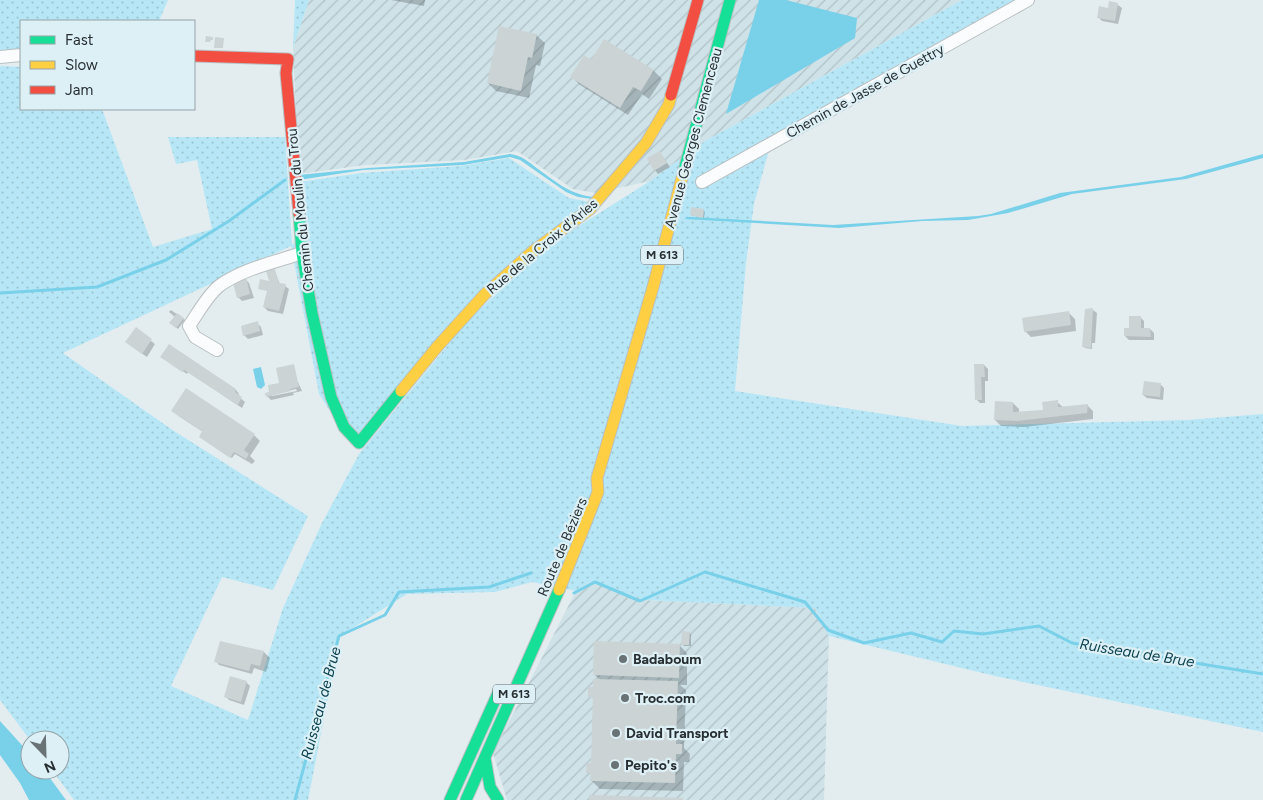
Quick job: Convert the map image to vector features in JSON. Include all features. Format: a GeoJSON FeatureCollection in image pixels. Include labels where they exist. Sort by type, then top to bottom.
{"type":"FeatureCollection","features":[{"type":"Feature","properties":{"kind":"street","name":"Rue de la Croix d'Arles"},"geometry":{"type":"LineString","coordinates":[[359,443],[437,347],[485,294],[532,252],[590,208],[646,143],[668,104],[698,0]]}},
{"type":"Feature","properties":{"kind":"street","name":"Avenue Georges Clemenceau"},"geometry":{"type":"LineString","coordinates":[[597,478],[653,287],[731,0]]}},
{"type":"Feature","properties":{"kind":"street","name":"Chemin de Jasse de Guettry"},"geometry":{"type":"LineString","coordinates":[[702,182],[1028,0]]}},
{"type":"Feature","properties":{"kind":"street"},"geometry":{"type":"LineString","coordinates":[[0,57],[20,55]]}},
{"type":"Feature","properties":{"kind":"street","name":"Chemin du Moulin du Trou"},"geometry":{"type":"LineString","coordinates":[[195,56],[288,59],[286,73],[302,253],[312,313],[331,397],[344,427],[359,443]]}},
{"type":"Feature","properties":{"kind":"street"},"geometry":{"type":"LineString","coordinates":[[217,350],[195,337],[189,326],[200,308],[219,287],[241,274],[302,253]]}},
{"type":"Feature","properties":{"kind":"street","name":"Route de Béziers"},"geometry":{"type":"LineString","coordinates":[[585,494],[589,485],[597,478]]}},
{"type":"Feature","properties":{"kind":"street","name":"Route de Béziers"},"geometry":{"type":"LineString","coordinates":[[466,800],[560,587],[598,492],[597,478]]}},
{"type":"Feature","properties":{"kind":"street","name":"M 613"},"geometry":{"type":"LineString","coordinates":[[450,800],[505,678]]}},
{"type":"Feature","properties":{"kind":"street"},"geometry":{"type":"LineString","coordinates":[[486,758],[490,787],[498,800]]}},
{"type":"Feature","properties":{"kind":"street"},"geometry":{"type":"LineString","coordinates":[[459,777],[473,786],[481,800]]}},
{"type":"Feature","properties":{"kind":"street"},"geometry":{"type":"LineString","coordinates":[[473,786],[490,787]]}},
{"type":"Feature","properties":{"kind":"shaded area"},"geometry":{"type":"Polygon","coordinates":[[[0,0],[168,0],[159,20],[20,20],[20,51],[0,52],[0,0]]]}},
{"type":"Feature","properties":{"kind":"shaded area"},"geometry":{"type":"Polygon","coordinates":[[[295,0],[309,0],[293,48],[295,0]]]}},
{"type":"Feature","properties":{"kind":"shaded area"},"geometry":{"type":"Polygon","coordinates":[[[309,0],[962,0],[705,141],[650,181],[596,193],[573,189],[517,151],[464,160],[365,165],[299,174],[293,48],[309,0]]]}},
{"type":"Feature","properties":{"kind":"shaded area"},"geometry":{"type":"Polygon","coordinates":[[[759,0],[786,0],[857,18],[855,38],[726,114],[759,0]]]}},
{"type":"Feature","properties":{"kind":"shaded area"},"geometry":{"type":"Polygon","coordinates":[[[962,0],[1019,0],[773,136],[754,204],[746,263],[735,391],[962,426],[1187,420],[1263,414],[1263,732],[995,676],[829,636],[815,608],[644,600],[590,582],[576,591],[532,582],[495,592],[407,594],[340,636],[308,800],[74,800],[59,780],[70,780],[70,730],[22,730],[0,700],[0,66],[20,67],[20,110],[102,110],[153,247],[212,229],[197,160],[176,164],[168,137],[285,137],[292,245],[305,233],[299,182],[361,173],[460,166],[509,158],[569,198],[590,202],[533,245],[351,444],[319,394],[291,246],[63,353],[171,429],[308,516],[273,590],[222,577],[171,686],[248,720],[283,608],[322,523],[359,454],[470,318],[541,253],[571,231],[650,181],[705,141],[962,0]]]}},
{"type":"Feature","properties":{"kind":"shaded area"},"geometry":{"type":"Polygon","coordinates":[[[510,154],[525,159],[571,191],[594,197],[592,199],[578,197],[566,192],[520,160],[510,157],[463,165],[363,170],[299,180],[299,175],[368,168],[464,162],[510,154]]]}},
{"type":"Feature","properties":{"kind":"shaded area"},"geometry":{"type":"Polygon","coordinates":[[[1263,154],[1263,158],[1186,179],[1072,194],[1008,213],[968,220],[922,221],[839,228],[685,219],[686,217],[691,217],[833,225],[978,216],[991,214],[1060,193],[1181,177],[1263,154]]]}},
{"type":"Feature","properties":{"kind":"shaded area"},"geometry":{"type":"Polygon","coordinates":[[[261,367],[265,385],[261,389],[257,387],[253,369],[261,367]]]}},
{"type":"Feature","properties":{"kind":"shaded area"},"geometry":{"type":"Polygon","coordinates":[[[590,582],[644,600],[815,608],[829,636],[824,800],[507,800],[493,753],[576,591],[590,582]]]}},
{"type":"Feature","properties":{"kind":"shaded area"},"geometry":{"type":"Polygon","coordinates":[[[0,721],[20,743],[20,780],[51,780],[66,800],[29,800],[20,783],[0,755],[0,721]]]}},
{"type":"Feature","properties":{"kind":"building"},"geometry":{"type":"Polygon","coordinates":[[[1109,1],[1118,3],[1115,21],[1097,18],[1099,6],[1108,8],[1109,1]]]}},
{"type":"Feature","properties":{"kind":"building"},"geometry":{"type":"Polygon","coordinates":[[[499,26],[537,34],[532,58],[528,57],[521,91],[487,83],[499,26]]]}},
{"type":"Feature","properties":{"kind":"building"},"geometry":{"type":"Polygon","coordinates":[[[206,36],[213,37],[213,40],[205,42],[206,36]]]}},
{"type":"Feature","properties":{"kind":"building"},"geometry":{"type":"Polygon","coordinates":[[[215,37],[224,38],[223,48],[214,48],[215,37]]]}},
{"type":"Feature","properties":{"kind":"building"},"geometry":{"type":"Polygon","coordinates":[[[604,39],[654,70],[641,91],[633,87],[620,108],[570,77],[584,55],[591,60],[604,39]]]}},
{"type":"Feature","properties":{"kind":"building"},"geometry":{"type":"Polygon","coordinates":[[[660,151],[667,163],[654,171],[647,158],[660,151]]]}},
{"type":"Feature","properties":{"kind":"building"},"geometry":{"type":"Polygon","coordinates":[[[691,207],[704,209],[703,218],[690,215],[691,207]]]}},
{"type":"Feature","properties":{"kind":"building"},"geometry":{"type":"Polygon","coordinates":[[[275,269],[279,283],[286,284],[279,311],[263,307],[267,291],[258,289],[260,279],[269,281],[266,271],[275,269]]]}},
{"type":"Feature","properties":{"kind":"building"},"geometry":{"type":"Polygon","coordinates":[[[246,277],[250,294],[237,298],[233,283],[246,277]]]}},
{"type":"Feature","properties":{"kind":"building"},"geometry":{"type":"Polygon","coordinates":[[[1093,308],[1091,348],[1082,347],[1085,309],[1093,308]]]}},
{"type":"Feature","properties":{"kind":"building"},"geometry":{"type":"Polygon","coordinates":[[[1069,311],[1071,325],[1024,332],[1022,318],[1069,311]]]}},
{"type":"Feature","properties":{"kind":"building"},"geometry":{"type":"Polygon","coordinates":[[[177,313],[184,318],[176,328],[169,323],[177,313]]]}},
{"type":"Feature","properties":{"kind":"building"},"geometry":{"type":"Polygon","coordinates":[[[1129,316],[1141,316],[1141,328],[1150,328],[1151,337],[1124,336],[1124,328],[1129,328],[1129,316]]]}},
{"type":"Feature","properties":{"kind":"building"},"geometry":{"type":"Polygon","coordinates":[[[258,321],[260,331],[243,336],[241,326],[258,321]]]}},
{"type":"Feature","properties":{"kind":"building"},"geometry":{"type":"Polygon","coordinates":[[[136,327],[152,339],[142,354],[125,342],[136,327]]]}},
{"type":"Feature","properties":{"kind":"building"},"geometry":{"type":"Polygon","coordinates":[[[169,344],[236,389],[235,392],[242,397],[238,405],[184,370],[182,372],[160,357],[169,344]]]}},
{"type":"Feature","properties":{"kind":"building"},"geometry":{"type":"Polygon","coordinates":[[[294,364],[299,387],[290,389],[291,391],[266,397],[265,393],[269,392],[268,385],[279,383],[276,368],[294,364]]]}},
{"type":"Feature","properties":{"kind":"building"},"geometry":{"type":"Polygon","coordinates":[[[974,364],[984,364],[985,377],[981,377],[982,400],[975,400],[974,364]]]}},
{"type":"Feature","properties":{"kind":"building"},"geometry":{"type":"Polygon","coordinates":[[[1144,381],[1161,383],[1160,397],[1142,395],[1144,381]]]}},
{"type":"Feature","properties":{"kind":"building"},"geometry":{"type":"Polygon","coordinates":[[[186,388],[255,434],[244,450],[249,454],[246,459],[234,452],[230,458],[199,437],[202,431],[171,411],[186,388]]]}},
{"type":"Feature","properties":{"kind":"building"},"geometry":{"type":"Polygon","coordinates":[[[1058,400],[1058,407],[1088,404],[1087,413],[1017,421],[994,420],[995,401],[1013,402],[1013,412],[1043,410],[1042,402],[1058,400]]]}},
{"type":"Feature","properties":{"kind":"building"},"geometry":{"type":"Polygon","coordinates":[[[682,631],[690,632],[689,645],[681,645],[682,631]]]}},
{"type":"Feature","properties":{"kind":"building"},"geometry":{"type":"Polygon","coordinates":[[[220,641],[264,651],[260,666],[251,664],[249,671],[214,662],[220,641]]]}},
{"type":"Feature","properties":{"kind":"building"},"geometry":{"type":"Polygon","coordinates":[[[594,641],[680,644],[679,678],[593,675],[594,641]]]}},
{"type":"Feature","properties":{"kind":"building"},"geometry":{"type":"Polygon","coordinates":[[[230,676],[247,681],[241,702],[224,697],[230,676]]]}},
{"type":"Feature","properties":{"kind":"building"},"geometry":{"type":"Polygon","coordinates":[[[593,679],[678,681],[676,744],[682,744],[682,754],[676,754],[675,783],[590,781],[591,773],[586,773],[587,763],[591,763],[593,697],[588,697],[588,687],[593,687],[593,679]]]}},
{"type":"Feature","properties":{"kind":"building"},"geometry":{"type":"Polygon","coordinates":[[[589,795],[683,798],[683,800],[589,800],[589,795]]]}},
{"type":"Feature","properties":{"kind":"waterway"},"geometry":{"type":"LineString","coordinates":[[0,293],[97,287],[166,260],[229,221],[285,180]]}},
{"type":"Feature","properties":{"kind":"waterway","name":"Ruisseau de Brue"},"geometry":{"type":"LineString","coordinates":[[574,593],[595,582],[640,601],[705,572],[805,602],[828,630],[864,643],[911,633],[942,642],[954,631],[983,634],[1039,626],[1072,643],[1263,674]]}},
{"type":"Feature","properties":{"kind":"waterway","name":"Ruisseau de Brue"},"geometry":{"type":"LineString","coordinates":[[295,800],[339,636],[385,615],[399,592],[489,587],[531,573]]}},
{"type":"Feature","properties":{"kind":"traffic: fast"},"geometry":{"type":"LineString","coordinates":[[683,174],[730,0]]}},
{"type":"Feature","properties":{"kind":"traffic: fast"},"geometry":{"type":"LineString","coordinates":[[299,214],[302,253],[312,313],[331,397],[344,427],[359,443],[401,391]]}},
{"type":"Feature","properties":{"kind":"traffic: fast"},"geometry":{"type":"LineString","coordinates":[[466,800],[559,590]]}},
{"type":"Feature","properties":{"kind":"traffic: fast"},"geometry":{"type":"LineString","coordinates":[[450,800],[499,691]]}},
{"type":"Feature","properties":{"kind":"traffic: fast"},"geometry":{"type":"LineString","coordinates":[[485,758],[490,787],[498,800]]}},
{"type":"Feature","properties":{"kind":"traffic: slow"},"geometry":{"type":"LineString","coordinates":[[401,391],[437,347],[485,294],[532,252],[590,209],[646,143],[669,104],[671,95]]}},
{"type":"Feature","properties":{"kind":"traffic: slow"},"geometry":{"type":"LineString","coordinates":[[559,590],[598,492],[597,478],[653,287],[683,174]]}},
{"type":"Feature","properties":{"kind":"traffic: jam"},"geometry":{"type":"LineString","coordinates":[[671,95],[698,0]]}},
{"type":"Feature","properties":{"kind":"traffic: jam"},"geometry":{"type":"LineString","coordinates":[[195,56],[288,59],[286,73],[299,214]]}},
{"type":"Feature","properties":{"kind":"place","name":"Badaboum"},"geometry":{"type":"Point","coordinates":[623,659]}},
{"type":"Feature","properties":{"kind":"place","name":"Troc.com"},"geometry":{"type":"Point","coordinates":[625,698]}},
{"type":"Feature","properties":{"kind":"place","name":"David Transport"},"geometry":{"type":"Point","coordinates":[616,733]}},
{"type":"Feature","properties":{"kind":"place","name":"Pepito's"},"geometry":{"type":"Point","coordinates":[615,765]}}]}
